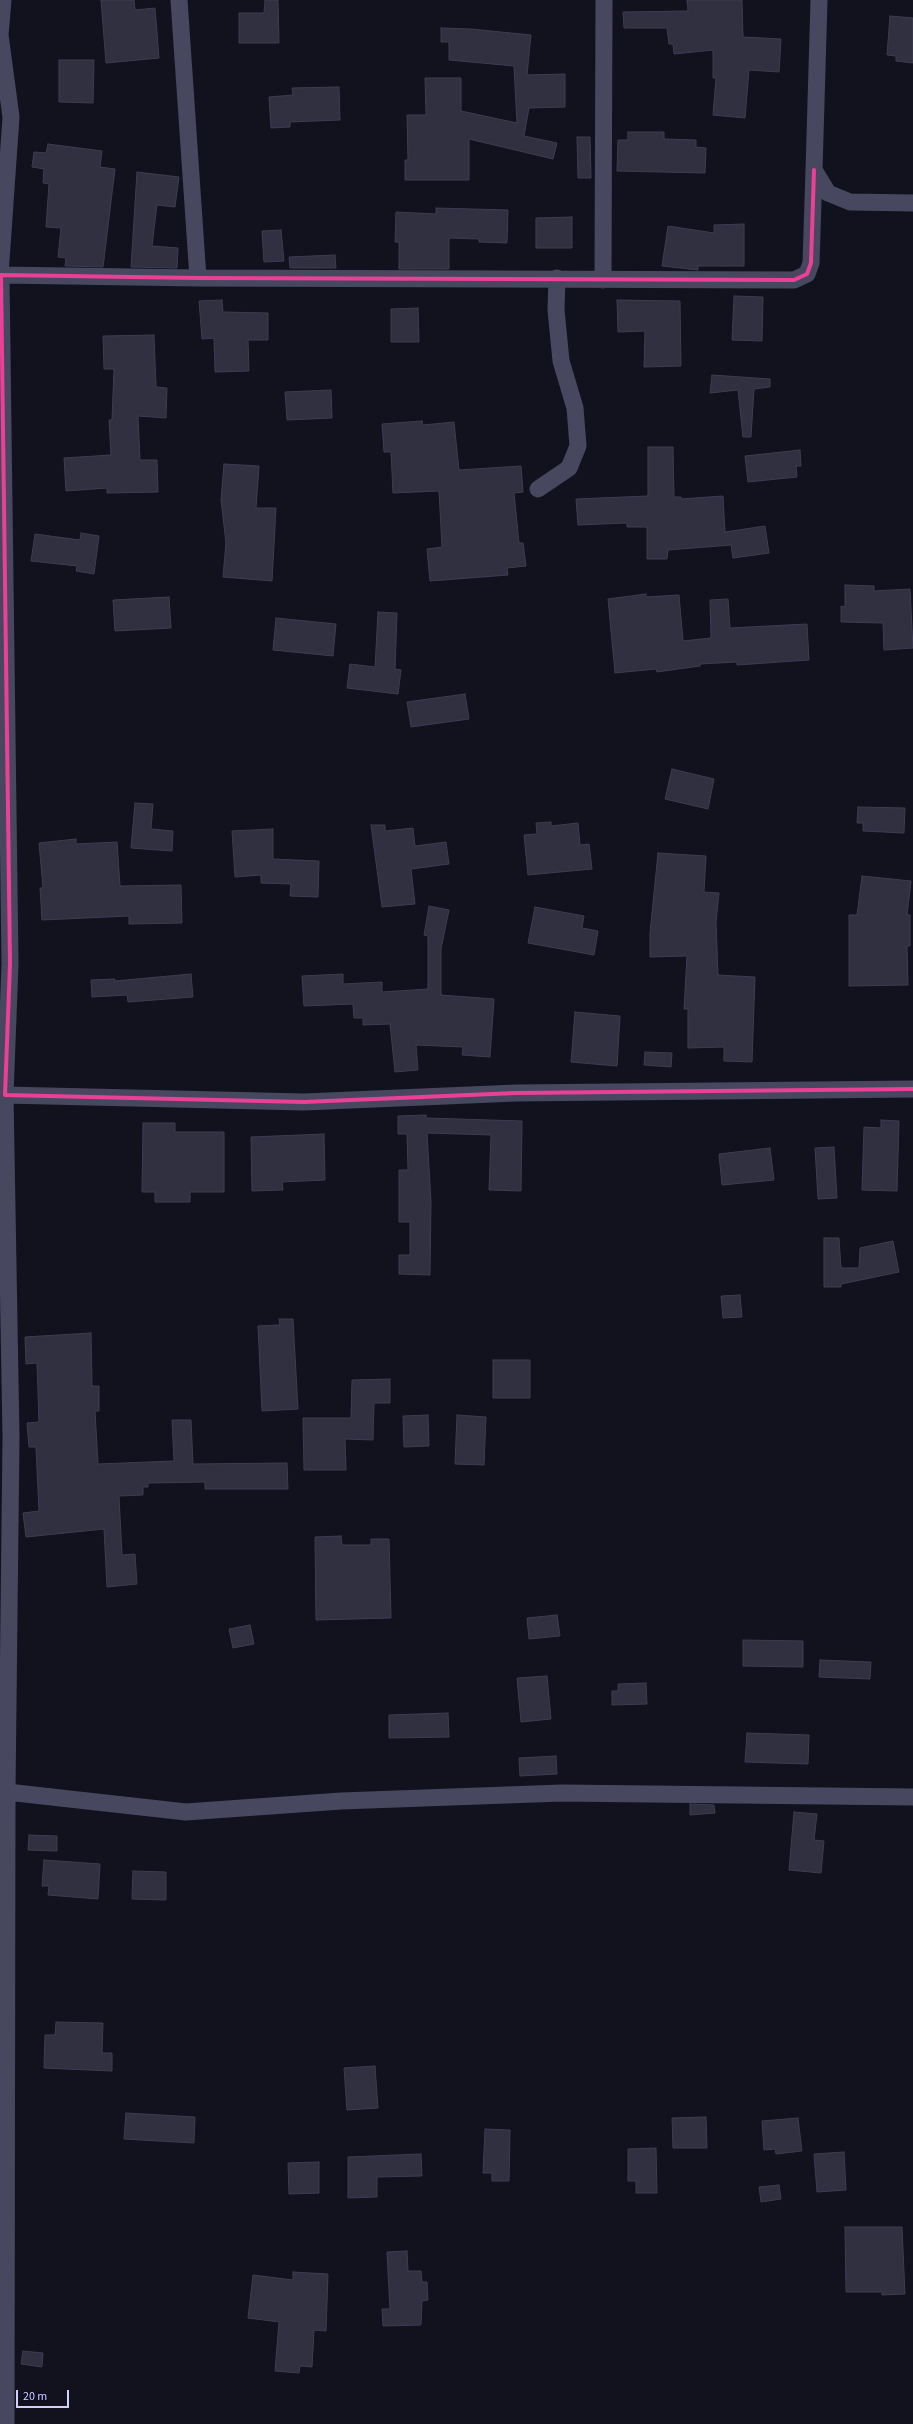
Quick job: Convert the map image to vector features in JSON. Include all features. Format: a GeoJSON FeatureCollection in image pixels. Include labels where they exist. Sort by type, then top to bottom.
{"type":"FeatureCollection","features":[{"type":"Feature","properties":{"kind":"street"},"geometry":{"type":"LineString","coordinates":[[3,0],[0,35],[11,117],[1,275],[10,964],[3,1095],[11,1437],[4,1792],[3,2020],[6,2424]]}},
{"type":"Feature","properties":{"kind":"street"},"geometry":{"type":"LineString","coordinates":[[179,0],[198,278]]}},
{"type":"Feature","properties":{"kind":"street"},"geometry":{"type":"LineString","coordinates":[[603,280],[604,0]]}},
{"type":"Feature","properties":{"kind":"street"},"geometry":{"type":"LineString","coordinates":[[1,275],[198,278],[557,278],[603,280],[794,280],[807,274],[811,263],[819,0]]}},
{"type":"Feature","properties":{"kind":"street"},"geometry":{"type":"LineString","coordinates":[[814,170],[828,193],[850,202],[913,202]]}},
{"type":"Feature","properties":{"kind":"street"},"geometry":{"type":"LineString","coordinates":[[538,489],[569,468],[578,446],[575,408],[561,361],[556,310],[557,278]]}},
{"type":"Feature","properties":{"kind":"street"},"geometry":{"type":"LineString","coordinates":[[3,1095],[304,1102],[516,1093],[913,1089]]}},
{"type":"Feature","properties":{"kind":"street"},"geometry":{"type":"LineString","coordinates":[[4,1792],[186,1812],[341,1801],[562,1793],[913,1797]]}},
{"type":"Feature","properties":{"kind":"building"},"geometry":{"type":"Polygon","coordinates":[[[101,0],[134,0],[135,10],[155,8],[159,58],[106,63],[101,0]]]}},
{"type":"Feature","properties":{"kind":"building"},"geometry":{"type":"Polygon","coordinates":[[[265,0],[278,0],[279,43],[239,43],[239,13],[264,13],[265,0]]]}},
{"type":"Feature","properties":{"kind":"building"},"geometry":{"type":"Polygon","coordinates":[[[687,0],[742,0],[743,37],[781,39],[779,72],[749,70],[745,118],[713,115],[716,78],[713,78],[713,50],[674,54],[673,44],[669,44],[667,28],[624,28],[623,12],[688,11],[687,0]]]}},
{"type":"Feature","properties":{"kind":"building"},"geometry":{"type":"Polygon","coordinates":[[[890,16],[913,18],[913,63],[896,61],[896,56],[887,55],[890,16]]]}},
{"type":"Feature","properties":{"kind":"building"},"geometry":{"type":"Polygon","coordinates":[[[441,28],[471,29],[531,35],[527,75],[565,74],[565,107],[529,108],[524,136],[557,143],[553,159],[469,139],[469,180],[405,180],[405,160],[408,160],[407,115],[426,115],[425,78],[461,78],[461,111],[517,123],[514,66],[449,60],[449,42],[441,42],[441,28]]]}},
{"type":"Feature","properties":{"kind":"building"},"geometry":{"type":"Polygon","coordinates":[[[59,60],[94,60],[93,103],[59,102],[59,60]]]}},
{"type":"Feature","properties":{"kind":"building"},"geometry":{"type":"Polygon","coordinates":[[[339,87],[340,120],[290,122],[290,127],[271,128],[269,97],[293,95],[292,88],[339,87]]]}},
{"type":"Feature","properties":{"kind":"building"},"geometry":{"type":"Polygon","coordinates":[[[628,132],[664,132],[664,139],[696,140],[696,147],[706,148],[705,173],[617,171],[618,140],[628,140],[628,132]]]}},
{"type":"Feature","properties":{"kind":"building"},"geometry":{"type":"Polygon","coordinates":[[[577,137],[590,137],[591,178],[578,178],[577,137]]]}},
{"type":"Feature","properties":{"kind":"building"},"geometry":{"type":"Polygon","coordinates":[[[48,144],[102,151],[100,167],[115,169],[103,267],[65,266],[66,258],[58,257],[61,228],[46,227],[49,184],[43,183],[44,169],[32,167],[34,152],[46,153],[48,144]]]}},
{"type":"Feature","properties":{"kind":"building"},"geometry":{"type":"Polygon","coordinates":[[[137,172],[179,177],[175,207],[157,205],[152,246],[178,248],[177,268],[131,267],[137,172]]]}},
{"type":"Feature","properties":{"kind":"building"},"geometry":{"type":"Polygon","coordinates":[[[436,208],[508,210],[507,243],[479,242],[479,239],[449,238],[449,269],[399,269],[399,242],[395,242],[396,212],[436,214],[436,208]]]}},
{"type":"Feature","properties":{"kind":"building"},"geometry":{"type":"Polygon","coordinates":[[[572,217],[572,248],[536,248],[536,218],[572,217]]]}},
{"type":"Feature","properties":{"kind":"building"},"geometry":{"type":"Polygon","coordinates":[[[744,224],[744,266],[698,266],[698,270],[662,266],[668,226],[714,233],[714,225],[744,224]]]}},
{"type":"Feature","properties":{"kind":"building"},"geometry":{"type":"Polygon","coordinates":[[[281,230],[284,261],[264,262],[262,231],[281,230]]]}},
{"type":"Feature","properties":{"kind":"building"},"geometry":{"type":"Polygon","coordinates":[[[335,255],[336,268],[290,268],[289,257],[335,255]]]}},
{"type":"Feature","properties":{"kind":"building"},"geometry":{"type":"Polygon","coordinates":[[[734,296],[763,297],[762,341],[732,340],[734,296]]]}},
{"type":"Feature","properties":{"kind":"building"},"geometry":{"type":"Polygon","coordinates":[[[222,300],[223,312],[268,313],[268,340],[248,340],[249,371],[215,372],[214,338],[202,339],[199,301],[222,300]]]}},
{"type":"Feature","properties":{"kind":"building"},"geometry":{"type":"Polygon","coordinates":[[[617,300],[680,301],[681,366],[644,367],[645,331],[618,332],[617,300]]]}},
{"type":"Feature","properties":{"kind":"building"},"geometry":{"type":"Polygon","coordinates":[[[418,308],[419,342],[391,342],[391,309],[418,308]]]}},
{"type":"Feature","properties":{"kind":"building"},"geometry":{"type":"Polygon","coordinates":[[[154,335],[156,387],[167,388],[166,418],[138,416],[140,460],[157,460],[158,492],[107,493],[107,488],[66,491],[64,458],[111,455],[109,420],[112,420],[114,369],[104,369],[103,336],[154,335]]]}},
{"type":"Feature","properties":{"kind":"building"},"geometry":{"type":"Polygon","coordinates":[[[712,375],[770,379],[770,387],[754,389],[751,437],[743,437],[738,390],[710,393],[712,375]]]}},
{"type":"Feature","properties":{"kind":"building"},"geometry":{"type":"Polygon","coordinates":[[[331,390],[332,418],[287,420],[285,392],[331,390]]]}},
{"type":"Feature","properties":{"kind":"building"},"geometry":{"type":"Polygon","coordinates":[[[422,421],[423,425],[454,422],[459,470],[521,466],[523,492],[514,493],[519,543],[523,543],[526,566],[507,568],[508,575],[430,581],[427,549],[442,547],[439,491],[393,493],[391,452],[384,452],[382,424],[422,421]]]}},
{"type":"Feature","properties":{"kind":"building"},"geometry":{"type":"Polygon","coordinates":[[[648,447],[673,447],[674,497],[681,497],[681,499],[723,496],[725,532],[765,526],[769,553],[733,558],[731,545],[668,550],[667,559],[647,559],[647,527],[627,527],[627,523],[578,525],[576,499],[648,496],[648,447]]]}},
{"type":"Feature","properties":{"kind":"building"},"geometry":{"type":"Polygon","coordinates":[[[800,450],[801,466],[796,466],[797,477],[748,482],[745,456],[800,450]]]}},
{"type":"Feature","properties":{"kind":"building"},"geometry":{"type":"Polygon","coordinates":[[[224,464],[259,466],[256,508],[276,508],[272,581],[223,577],[226,543],[221,500],[224,464]]]}},
{"type":"Feature","properties":{"kind":"building"},"geometry":{"type":"Polygon","coordinates":[[[81,533],[99,536],[94,574],[76,571],[77,566],[31,561],[35,534],[80,540],[81,533]]]}},
{"type":"Feature","properties":{"kind":"building"},"geometry":{"type":"Polygon","coordinates":[[[845,585],[874,586],[874,591],[910,589],[913,648],[884,650],[883,623],[841,622],[841,606],[845,607],[845,585]]]}},
{"type":"Feature","properties":{"kind":"building"},"geometry":{"type":"Polygon","coordinates":[[[646,594],[646,597],[679,595],[683,641],[711,638],[710,600],[728,599],[730,628],[807,624],[809,660],[737,665],[737,662],[700,664],[700,666],[657,672],[656,669],[615,673],[608,599],[646,594]]]}},
{"type":"Feature","properties":{"kind":"building"},"geometry":{"type":"Polygon","coordinates":[[[169,597],[171,628],[115,631],[113,600],[169,597]]]}},
{"type":"Feature","properties":{"kind":"building"},"geometry":{"type":"Polygon","coordinates":[[[378,612],[397,613],[395,669],[401,670],[398,694],[347,688],[350,664],[375,667],[378,612]]]}},
{"type":"Feature","properties":{"kind":"building"},"geometry":{"type":"Polygon","coordinates":[[[276,618],[336,624],[333,656],[273,650],[276,618]]]}},
{"type":"Feature","properties":{"kind":"building"},"geometry":{"type":"Polygon","coordinates":[[[465,694],[469,719],[411,727],[407,702],[465,694]]]}},
{"type":"Feature","properties":{"kind":"building"},"geometry":{"type":"Polygon","coordinates":[[[672,769],[714,779],[708,809],[665,799],[672,769]]]}},
{"type":"Feature","properties":{"kind":"building"},"geometry":{"type":"Polygon","coordinates":[[[135,803],[153,804],[151,829],[173,831],[172,851],[131,848],[135,803]]]}},
{"type":"Feature","properties":{"kind":"building"},"geometry":{"type":"Polygon","coordinates":[[[858,807],[905,808],[904,833],[863,831],[863,823],[857,823],[858,807]]]}},
{"type":"Feature","properties":{"kind":"building"},"geometry":{"type":"Polygon","coordinates":[[[551,822],[551,826],[578,823],[580,845],[589,844],[592,869],[528,875],[524,835],[537,834],[536,823],[551,822]]]}},
{"type":"Feature","properties":{"kind":"building"},"geometry":{"type":"Polygon","coordinates":[[[371,825],[385,825],[385,831],[413,828],[415,846],[446,842],[449,864],[411,869],[415,904],[382,907],[371,825]]]}},
{"type":"Feature","properties":{"kind":"building"},"geometry":{"type":"Polygon","coordinates":[[[273,829],[273,859],[319,861],[318,897],[290,896],[291,884],[261,883],[261,875],[235,877],[232,831],[273,829]]]}},
{"type":"Feature","properties":{"kind":"building"},"geometry":{"type":"Polygon","coordinates":[[[76,839],[76,844],[117,842],[120,886],[181,885],[182,923],[129,924],[129,916],[42,920],[40,888],[43,888],[39,843],[76,839]]]}},
{"type":"Feature","properties":{"kind":"building"},"geometry":{"type":"Polygon","coordinates":[[[658,853],[706,856],[704,892],[719,893],[716,922],[718,975],[755,977],[752,1062],[724,1061],[724,1047],[688,1048],[688,1009],[684,1009],[687,956],[650,957],[650,933],[658,853]]]}},
{"type":"Feature","properties":{"kind":"building"},"geometry":{"type":"Polygon","coordinates":[[[862,876],[911,881],[907,915],[910,915],[910,946],[907,946],[908,985],[849,986],[849,915],[857,915],[862,876]]]}},
{"type":"Feature","properties":{"kind":"building"},"geometry":{"type":"Polygon","coordinates":[[[429,906],[449,910],[441,949],[441,995],[494,999],[490,1057],[462,1055],[463,1047],[416,1045],[418,1070],[395,1072],[390,1024],[363,1025],[363,1018],[354,1018],[353,1004],[304,1006],[302,976],[343,974],[343,984],[382,982],[382,992],[428,989],[428,936],[424,935],[429,906]]]}},
{"type":"Feature","properties":{"kind":"building"},"geometry":{"type":"Polygon","coordinates":[[[535,907],[584,916],[582,928],[598,931],[594,955],[528,943],[535,907]]]}},
{"type":"Feature","properties":{"kind":"building"},"geometry":{"type":"Polygon","coordinates":[[[191,974],[193,997],[128,1002],[127,995],[92,997],[91,980],[115,979],[115,981],[191,974]]]}},
{"type":"Feature","properties":{"kind":"building"},"geometry":{"type":"Polygon","coordinates":[[[575,1012],[620,1016],[617,1066],[571,1062],[575,1012]]]}},
{"type":"Feature","properties":{"kind":"building"},"geometry":{"type":"Polygon","coordinates":[[[645,1052],[672,1053],[671,1067],[644,1065],[645,1052]]]}},
{"type":"Feature","properties":{"kind":"building"},"geometry":{"type":"Polygon","coordinates":[[[426,1115],[426,1118],[522,1121],[521,1191],[489,1190],[491,1135],[427,1133],[431,1202],[430,1275],[399,1274],[399,1255],[410,1255],[410,1222],[399,1222],[399,1170],[408,1170],[407,1134],[398,1134],[398,1116],[426,1115]]]}},
{"type":"Feature","properties":{"kind":"building"},"geometry":{"type":"Polygon","coordinates":[[[881,1120],[899,1121],[897,1191],[862,1190],[864,1127],[881,1128],[881,1120]]]}},
{"type":"Feature","properties":{"kind":"building"},"geometry":{"type":"Polygon","coordinates":[[[143,1123],[175,1123],[175,1132],[224,1132],[224,1192],[190,1192],[190,1202],[155,1202],[155,1192],[142,1192],[143,1123]]]}},
{"type":"Feature","properties":{"kind":"building"},"geometry":{"type":"Polygon","coordinates":[[[324,1134],[325,1180],[282,1182],[283,1190],[252,1191],[251,1137],[324,1134]]]}},
{"type":"Feature","properties":{"kind":"building"},"geometry":{"type":"Polygon","coordinates":[[[834,1147],[837,1198],[818,1199],[815,1148],[834,1147]]]}},
{"type":"Feature","properties":{"kind":"building"},"geometry":{"type":"Polygon","coordinates":[[[770,1148],[774,1180],[722,1185],[719,1154],[770,1148]]]}},
{"type":"Feature","properties":{"kind":"building"},"geometry":{"type":"Polygon","coordinates":[[[824,1238],[839,1238],[841,1268],[859,1268],[860,1248],[893,1241],[899,1272],[841,1284],[841,1287],[824,1287],[824,1238]]]}},
{"type":"Feature","properties":{"kind":"building"},"geometry":{"type":"Polygon","coordinates":[[[740,1295],[742,1317],[723,1318],[721,1296],[740,1295]]]}},
{"type":"Feature","properties":{"kind":"building"},"geometry":{"type":"Polygon","coordinates":[[[279,1319],[293,1319],[298,1409],[262,1411],[258,1326],[280,1325],[279,1319]]]}},
{"type":"Feature","properties":{"kind":"building"},"geometry":{"type":"Polygon","coordinates":[[[91,1333],[92,1386],[99,1386],[99,1411],[95,1411],[98,1464],[174,1461],[172,1420],[191,1420],[193,1464],[287,1463],[288,1489],[205,1489],[205,1482],[148,1483],[148,1487],[143,1487],[143,1495],[119,1496],[122,1555],[135,1554],[137,1584],[107,1587],[104,1529],[26,1537],[23,1513],[39,1511],[36,1447],[29,1447],[27,1423],[39,1422],[37,1363],[26,1364],[25,1337],[91,1333]]]}},
{"type":"Feature","properties":{"kind":"building"},"geometry":{"type":"Polygon","coordinates":[[[493,1360],[530,1360],[530,1398],[493,1398],[493,1360]]]}},
{"type":"Feature","properties":{"kind":"building"},"geometry":{"type":"Polygon","coordinates":[[[390,1379],[390,1403],[374,1403],[373,1440],[345,1439],[346,1470],[304,1470],[303,1418],[351,1418],[352,1380],[390,1379]]]}},
{"type":"Feature","properties":{"kind":"building"},"geometry":{"type":"Polygon","coordinates":[[[428,1415],[429,1446],[404,1447],[403,1416],[428,1415]]]}},
{"type":"Feature","properties":{"kind":"building"},"geometry":{"type":"Polygon","coordinates":[[[457,1415],[486,1417],[484,1465],[455,1464],[457,1415]]]}},
{"type":"Feature","properties":{"kind":"building"},"geometry":{"type":"Polygon","coordinates":[[[341,1536],[342,1545],[371,1545],[371,1539],[389,1539],[391,1618],[316,1620],[315,1537],[341,1536]]]}},
{"type":"Feature","properties":{"kind":"building"},"geometry":{"type":"Polygon","coordinates":[[[557,1615],[560,1636],[529,1639],[527,1618],[557,1615]]]}},
{"type":"Feature","properties":{"kind":"building"},"geometry":{"type":"Polygon","coordinates":[[[250,1625],[254,1644],[233,1648],[229,1629],[250,1625]]]}},
{"type":"Feature","properties":{"kind":"building"},"geometry":{"type":"Polygon","coordinates":[[[743,1640],[803,1641],[803,1667],[743,1666],[743,1640]]]}},
{"type":"Feature","properties":{"kind":"building"},"geometry":{"type":"Polygon","coordinates":[[[820,1660],[871,1662],[870,1679],[819,1677],[820,1660]]]}},
{"type":"Feature","properties":{"kind":"building"},"geometry":{"type":"Polygon","coordinates":[[[547,1676],[551,1719],[521,1722],[517,1678],[547,1676]]]}},
{"type":"Feature","properties":{"kind":"building"},"geometry":{"type":"Polygon","coordinates":[[[646,1683],[647,1704],[612,1705],[612,1691],[618,1691],[618,1684],[646,1683]]]}},
{"type":"Feature","properties":{"kind":"building"},"geometry":{"type":"Polygon","coordinates":[[[448,1713],[449,1737],[389,1738],[389,1715],[448,1713]]]}},
{"type":"Feature","properties":{"kind":"building"},"geometry":{"type":"Polygon","coordinates":[[[747,1733],[809,1735],[808,1764],[745,1762],[747,1733]]]}},
{"type":"Feature","properties":{"kind":"building"},"geometry":{"type":"Polygon","coordinates":[[[556,1756],[557,1774],[520,1776],[519,1758],[556,1756]]]}},
{"type":"Feature","properties":{"kind":"building"},"geometry":{"type":"Polygon","coordinates":[[[690,1804],[714,1805],[715,1813],[690,1815],[690,1804]]]}},
{"type":"Feature","properties":{"kind":"building"},"geometry":{"type":"Polygon","coordinates":[[[794,1812],[817,1814],[814,1840],[824,1841],[821,1873],[789,1870],[794,1812]]]}},
{"type":"Feature","properties":{"kind":"building"},"geometry":{"type":"Polygon","coordinates":[[[29,1835],[57,1836],[57,1851],[28,1850],[29,1835]]]}},
{"type":"Feature","properties":{"kind":"building"},"geometry":{"type":"Polygon","coordinates":[[[44,1860],[100,1864],[98,1899],[48,1895],[49,1886],[42,1886],[44,1860]]]}},
{"type":"Feature","properties":{"kind":"building"},"geometry":{"type":"Polygon","coordinates":[[[133,1871],[166,1872],[166,1900],[132,1899],[133,1871]]]}},
{"type":"Feature","properties":{"kind":"building"},"geometry":{"type":"Polygon","coordinates":[[[56,2022],[103,2023],[102,2053],[112,2053],[112,2071],[44,2068],[45,2035],[55,2035],[56,2022]]]}},
{"type":"Feature","properties":{"kind":"building"},"geometry":{"type":"Polygon","coordinates":[[[375,2066],[378,2108],[347,2110],[344,2068],[375,2066]]]}},
{"type":"Feature","properties":{"kind":"building"},"geometry":{"type":"Polygon","coordinates":[[[126,2113],[195,2117],[194,2143],[124,2139],[126,2113]]]}},
{"type":"Feature","properties":{"kind":"building"},"geometry":{"type":"Polygon","coordinates":[[[706,2117],[707,2148],[673,2148],[672,2118],[706,2117]]]}},
{"type":"Feature","properties":{"kind":"building"},"geometry":{"type":"Polygon","coordinates":[[[798,2118],[802,2151],[776,2154],[775,2149],[764,2150],[762,2121],[798,2118]]]}},
{"type":"Feature","properties":{"kind":"building"},"geometry":{"type":"Polygon","coordinates":[[[485,2129],[510,2130],[509,2181],[492,2181],[492,2173],[483,2173],[485,2129]]]}},
{"type":"Feature","properties":{"kind":"building"},"geometry":{"type":"Polygon","coordinates":[[[656,2148],[657,2193],[636,2193],[636,2181],[628,2181],[628,2149],[656,2148]]]}},
{"type":"Feature","properties":{"kind":"building"},"geometry":{"type":"Polygon","coordinates":[[[844,2152],[846,2190],[817,2192],[814,2154],[844,2152]]]}},
{"type":"Feature","properties":{"kind":"building"},"geometry":{"type":"Polygon","coordinates":[[[421,2154],[422,2176],[377,2177],[377,2197],[348,2198],[348,2157],[421,2154]]]}},
{"type":"Feature","properties":{"kind":"building"},"geometry":{"type":"Polygon","coordinates":[[[319,2162],[319,2193],[289,2194],[288,2163],[319,2162]]]}},
{"type":"Feature","properties":{"kind":"building"},"geometry":{"type":"Polygon","coordinates":[[[779,2185],[781,2199],[761,2202],[759,2187],[779,2185]]]}},
{"type":"Feature","properties":{"kind":"building"},"geometry":{"type":"Polygon","coordinates":[[[845,2227],[902,2227],[905,2294],[882,2295],[882,2292],[846,2292],[845,2227]]]}},
{"type":"Feature","properties":{"kind":"building"},"geometry":{"type":"Polygon","coordinates":[[[407,2251],[408,2271],[421,2271],[422,2282],[427,2282],[428,2300],[422,2301],[421,2325],[383,2326],[382,2309],[390,2309],[387,2252],[407,2251]]]}},
{"type":"Feature","properties":{"kind":"building"},"geometry":{"type":"Polygon","coordinates":[[[293,2272],[328,2274],[326,2331],[314,2330],[312,2367],[300,2366],[299,2373],[275,2371],[279,2322],[248,2318],[253,2275],[293,2280],[293,2272]]]}},
{"type":"Feature","properties":{"kind":"building"},"geometry":{"type":"Polygon","coordinates":[[[23,2351],[43,2353],[42,2367],[21,2364],[23,2351]]]}},
{"type":"Feature","properties":{"kind":"cycle path"},"geometry":{"type":"LineString","coordinates":[[814,170],[811,263],[807,274],[794,280],[198,278],[1,275],[10,964],[5,1095],[304,1102],[516,1093],[913,1089]]}}]}
